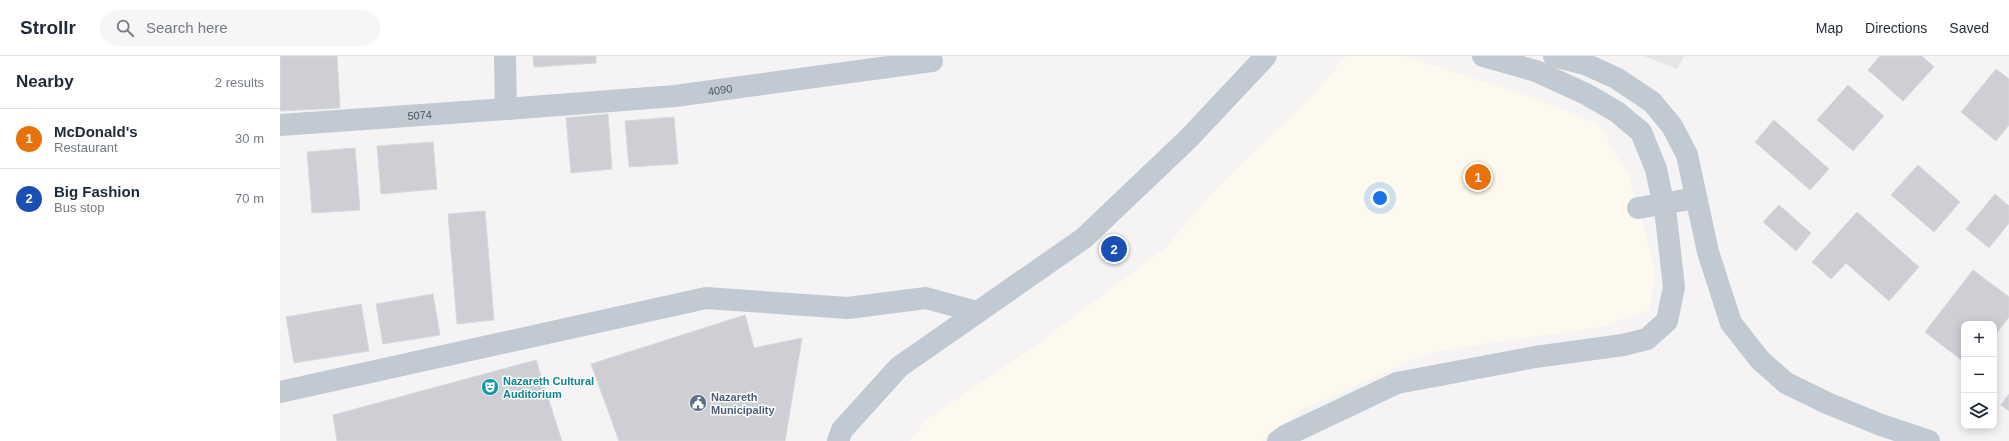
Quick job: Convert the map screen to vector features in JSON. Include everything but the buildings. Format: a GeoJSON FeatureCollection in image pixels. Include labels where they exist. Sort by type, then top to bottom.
{"type":"FeatureCollection","features":[{"type":"Feature","properties":{"kind":"street"},"geometry":{"type":"LineString","coordinates":[[505,56],[506,109]]}},
{"type":"Feature","properties":{"kind":"street"},"geometry":{"type":"LineString","coordinates":[[838,441],[842,430],[899,367],[1084,238],[1189,138],[1266,56]]}},
{"type":"Feature","properties":{"kind":"street"},"geometry":{"type":"LineString","coordinates":[[1278,441],[1285,436],[1397,383],[1534,357],[1623,345],[1647,339],[1667,321],[1674,288],[1666,217],[1656,170],[1642,132],[1617,112],[1586,94],[1536,71],[1483,56]]}},
{"type":"Feature","properties":{"kind":"street"},"geometry":{"type":"LineString","coordinates":[[1554,56],[1585,64],[1616,78],[1652,102],[1672,126],[1687,155],[1708,252],[1731,323],[1760,360],[1786,383],[1827,403],[1881,425],[1929,441]]}},
{"type":"Feature","properties":{"kind":"street","name":"4090"},"geometry":{"type":"LineString","coordinates":[[506,109],[676,96],[932,61]]}},
{"type":"Feature","properties":{"kind":"street","name":"5074"},"geometry":{"type":"LineString","coordinates":[[280,125],[506,109]]}},
{"type":"Feature","properties":{"kind":"street"},"geometry":{"type":"LineString","coordinates":[[1638,208],[1696,198]]}},
{"type":"Feature","properties":{"kind":"street"},"geometry":{"type":"LineString","coordinates":[[280,392],[706,298],[848,308],[926,298],[977,312]]}},
{"type":"Feature","properties":{"kind":"shaded area"},"geometry":{"type":"Polygon","coordinates":[[[1346,56],[1404,56],[1523,94],[1598,123],[1630,178],[1655,269],[1650,309],[1606,326],[1432,352],[1300,410],[1262,441],[910,441],[926,420],[1035,346],[1166,247],[1212,193],[1316,92],[1346,56]]]}},
{"type":"Feature","properties":{"kind":"shaded area"},"geometry":{"type":"Polygon","coordinates":[[[1644,56],[1684,56],[1677,69],[1644,56]]]}},
{"type":"Feature","properties":{"kind":"place","name":"McDonald's"},"geometry":{"type":"Point","coordinates":[1478,177]}},
{"type":"Feature","properties":{"kind":"place","name":"Big Fashion"},"geometry":{"type":"Point","coordinates":[1114,249]}},
{"type":"Feature","properties":{"kind":"place","name":"Nazareth Cultural Auditorium"},"geometry":{"type":"Point","coordinates":[490,387]}},
{"type":"Feature","properties":{"kind":"place","name":"Nazareth Municipality"},"geometry":{"type":"Point","coordinates":[698,403]}}]}
